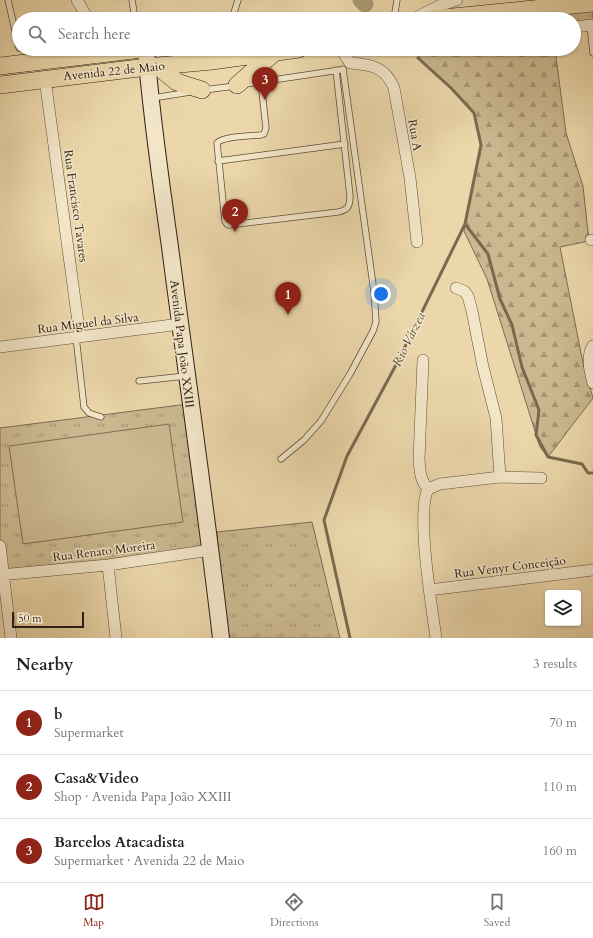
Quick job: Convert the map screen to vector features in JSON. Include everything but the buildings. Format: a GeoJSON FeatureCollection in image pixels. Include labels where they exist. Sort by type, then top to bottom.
{"type":"FeatureCollection","features":[{"type":"Feature","properties":{"kind":"main road"},"geometry":{"type":"LineString","coordinates":[[508,12],[593,4]]}},
{"type":"Feature","properties":{"kind":"main road"},"geometry":{"type":"LineString","coordinates":[[581,21],[592,21]]}},
{"type":"Feature","properties":{"kind":"main road","name":"Avenida 22 de Maio"},"geometry":{"type":"LineString","coordinates":[[0,66],[15,56]]}},
{"type":"Feature","properties":{"kind":"main road","name":"Avenida 22 de Maio"},"geometry":{"type":"LineString","coordinates":[[0,85],[247,56]]}},
{"type":"Feature","properties":{"kind":"main road"},"geometry":{"type":"LineString","coordinates":[[237,85],[270,56]]}},
{"type":"Feature","properties":{"kind":"main road"},"geometry":{"type":"LineString","coordinates":[[152,67],[177,82],[202,90]]}},
{"type":"Feature","properties":{"kind":"street"},"geometry":{"type":"LineString","coordinates":[[77,0],[84,12]]}},
{"type":"Feature","properties":{"kind":"street"},"geometry":{"type":"LineString","coordinates":[[427,12],[441,5],[457,0]]}},
{"type":"Feature","properties":{"kind":"street"},"geometry":{"type":"LineString","coordinates":[[581,25],[592,21]]}},
{"type":"Feature","properties":{"kind":"street","name":"Avenida Papa João XXIII"},"geometry":{"type":"LineString","coordinates":[[148,56],[152,67],[150,99],[186,376],[211,550],[221,638]]}},
{"type":"Feature","properties":{"kind":"street"},"geometry":{"type":"LineString","coordinates":[[343,56],[346,66]]}},
{"type":"Feature","properties":{"kind":"street","name":"Rua A"},"geometry":{"type":"LineString","coordinates":[[346,66],[364,64],[382,70],[390,78],[394,88],[410,178],[417,242]]}},
{"type":"Feature","properties":{"kind":"street","name":"Rua Francisco Tavares"},"geometry":{"type":"LineString","coordinates":[[45,79],[78,337]]}},
{"type":"Feature","properties":{"kind":"street"},"geometry":{"type":"LineString","coordinates":[[456,288],[464,291],[468,296],[472,311],[483,367],[496,418],[500,477]]}},
{"type":"Feature","properties":{"kind":"street","name":"Rua Miguel da Silva"},"geometry":{"type":"LineString","coordinates":[[0,347],[180,324]]}},
{"type":"Feature","properties":{"kind":"street"},"geometry":{"type":"LineString","coordinates":[[593,346],[589,351],[590,370],[593,383]]}},
{"type":"Feature","properties":{"kind":"street"},"geometry":{"type":"LineString","coordinates":[[423,360],[419,459],[420,476],[428,489]]}},
{"type":"Feature","properties":{"kind":"street"},"geometry":{"type":"LineString","coordinates":[[436,638],[429,590],[424,518],[425,495],[428,489],[440,484],[500,477],[541,478]]}},
{"type":"Feature","properties":{"kind":"street"},"geometry":{"type":"LineString","coordinates":[[0,546],[2,575],[11,638]]}},
{"type":"Feature","properties":{"kind":"street","name":"Rua Renato Moreira"},"geometry":{"type":"LineString","coordinates":[[2,575],[108,564],[211,550]]}},
{"type":"Feature","properties":{"kind":"street"},"geometry":{"type":"LineString","coordinates":[[108,564],[116,638]]}},
{"type":"Feature","properties":{"kind":"street","name":"Rua Venyr Conceição"},"geometry":{"type":"LineString","coordinates":[[429,590],[593,570]]}},
{"type":"Feature","properties":{"kind":"lane"},"geometry":{"type":"LineString","coordinates":[[8,0],[12,18]]}},
{"type":"Feature","properties":{"kind":"lane"},"geometry":{"type":"LineString","coordinates":[[132,0],[134,12]]}},
{"type":"Feature","properties":{"kind":"lane"},"geometry":{"type":"LineString","coordinates":[[234,12],[238,0]]}},
{"type":"Feature","properties":{"kind":"lane"},"geometry":{"type":"LineString","coordinates":[[395,12],[397,0]]}},
{"type":"Feature","properties":{"kind":"lane"},"geometry":{"type":"LineString","coordinates":[[592,21],[593,53]]}},
{"type":"Feature","properties":{"kind":"lane"},"geometry":{"type":"LineString","coordinates":[[150,99],[336,70],[346,66],[373,285],[376,322],[373,331],[350,374],[321,421],[304,440],[281,459]]}},
{"type":"Feature","properties":{"kind":"lane"},"geometry":{"type":"LineString","coordinates":[[261,82],[266,128],[264,134],[226,138],[218,141],[216,146],[226,224],[291,218],[346,210],[350,196],[336,70]]}},
{"type":"Feature","properties":{"kind":"lane"},"geometry":{"type":"LineString","coordinates":[[218,161],[345,144]]}},
{"type":"Feature","properties":{"kind":"lane"},"geometry":{"type":"LineString","coordinates":[[78,337],[84,407],[89,413],[101,417]]}},
{"type":"Feature","properties":{"kind":"lane"},"geometry":{"type":"LineString","coordinates":[[139,381],[186,376]]}},
{"type":"Feature","properties":{"kind":"green space"},"geometry":{"type":"Polygon","coordinates":[[[593,7],[593,22],[581,23],[581,12],[550,12],[593,7]]]}},
{"type":"Feature","properties":{"kind":"green space"},"geometry":{"type":"Polygon","coordinates":[[[419,56],[556,56],[566,133],[583,186],[589,241],[560,247],[584,368],[593,398],[548,457],[540,447],[487,279],[464,231],[481,145],[474,113],[451,88],[420,59],[419,56]]]}},
{"type":"Feature","properties":{"kind":"green space"},"geometry":{"type":"Polygon","coordinates":[[[188,404],[211,550],[2,576],[0,560],[0,428],[188,404]]]}},
{"type":"Feature","properties":{"kind":"green space"},"geometry":{"type":"Polygon","coordinates":[[[169,424],[183,522],[23,544],[9,446],[169,424]]]}},
{"type":"Feature","properties":{"kind":"green space"},"geometry":{"type":"Polygon","coordinates":[[[312,522],[340,638],[225,638],[217,532],[312,522]]]}},
{"type":"Feature","properties":{"kind":"waterway","name":"Rio Várzea"},"geometry":{"type":"LineString","coordinates":[[361,0],[365,4]]}},
{"type":"Feature","properties":{"kind":"waterway","name":"Rio Várzea"},"geometry":{"type":"LineString","coordinates":[[350,638],[324,520],[347,456],[397,363],[465,224],[481,145],[474,113],[451,88],[418,58]]}},
{"type":"Feature","properties":{"kind":"waterway"},"geometry":{"type":"LineString","coordinates":[[465,224],[488,254],[500,299],[512,325],[522,367],[539,410],[536,435],[548,457],[582,464],[588,473],[593,473]]}},
{"type":"Feature","properties":{"kind":"place","name":"Barcelos Atacadista"},"geometry":{"type":"Point","coordinates":[265,100]}},
{"type":"Feature","properties":{"kind":"place","name":"Casa&Video"},"geometry":{"type":"Point","coordinates":[235,232]}},
{"type":"Feature","properties":{"kind":"place","name":"b"},"geometry":{"type":"Point","coordinates":[288,315]}}]}
